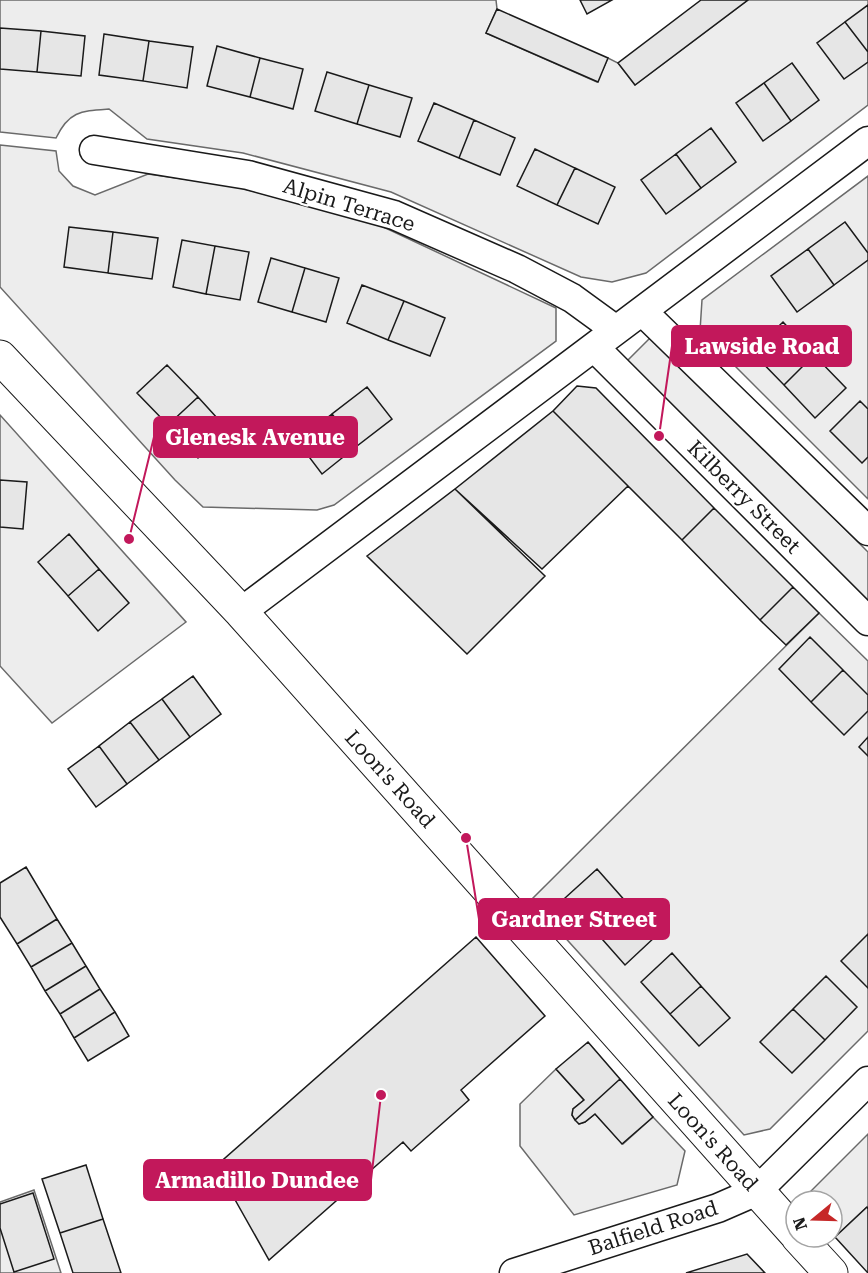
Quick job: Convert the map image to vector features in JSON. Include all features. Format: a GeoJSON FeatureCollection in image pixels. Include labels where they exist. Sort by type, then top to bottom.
{"type":"FeatureCollection","features":[{"type":"Feature","properties":{"kind":"street"},"geometry":{"type":"LineString","coordinates":[[241,612],[868,141]]}},
{"type":"Feature","properties":{"kind":"street","name":"Alpin Terrace"},"geometry":{"type":"LineString","coordinates":[[94,150],[248,175],[394,215],[527,274],[572,298],[616,330]]}},
{"type":"Feature","properties":{"kind":"street"},"geometry":{"type":"LineString","coordinates":[[642,311],[868,531]]}},
{"type":"Feature","properties":{"kind":"street","name":"Kilberry Street"},"geometry":{"type":"LineString","coordinates":[[594,347],[868,621]]}},
{"type":"Feature","properties":{"kind":"street","name":"Loon's Road"},"geometry":{"type":"LineString","coordinates":[[4,368],[241,612],[784,1221]]}},
{"type":"Feature","properties":{"kind":"street"},"geometry":{"type":"LineString","coordinates":[[757,1191],[868,1081]]}},
{"type":"Feature","properties":{"kind":"street","name":"Balfield Road"},"geometry":{"type":"LineString","coordinates":[[514,1273],[718,1208],[757,1191]]}},
{"type":"Feature","properties":{"kind":"street","name":"Loon's Road"},"geometry":{"type":"LineString","coordinates":[[809,1249],[831,1273]]}},
{"type":"Feature","properties":{"kind":"shaded area"},"geometry":{"type":"Polygon","coordinates":[[[0,0],[496,0],[497,9],[486,33],[597,82],[608,58],[618,63],[635,85],[748,0],[868,0],[868,105],[646,273],[612,282],[581,277],[391,192],[243,153],[147,139],[109,109],[83,112],[71,117],[56,138],[0,132],[0,0]]]}},
{"type":"Feature","properties":{"kind":"shaded area"},"geometry":{"type":"Polygon","coordinates":[[[0,145],[56,151],[59,171],[73,186],[95,195],[148,174],[233,186],[377,224],[556,308],[556,341],[334,505],[317,510],[203,507],[175,480],[0,287],[0,145]]]}},
{"type":"Feature","properties":{"kind":"shaded area"},"geometry":{"type":"Polygon","coordinates":[[[868,176],[868,499],[700,331],[702,300],[868,176]]]}},
{"type":"Feature","properties":{"kind":"shaded area"},"geometry":{"type":"Polygon","coordinates":[[[652,336],[868,552],[868,604],[626,362],[652,336]]]}},
{"type":"Feature","properties":{"kind":"shaded area"},"geometry":{"type":"Polygon","coordinates":[[[0,415],[186,622],[52,723],[0,666],[0,415]]]}},
{"type":"Feature","properties":{"kind":"shaded area"},"geometry":{"type":"Polygon","coordinates":[[[819,613],[868,661],[868,1031],[770,1129],[744,1135],[531,900],[819,613]]]}},
{"type":"Feature","properties":{"kind":"shaded area"},"geometry":{"type":"Polygon","coordinates":[[[556,1069],[584,1100],[573,1109],[572,1115],[579,1124],[595,1114],[623,1144],[653,1117],[685,1151],[677,1185],[574,1215],[520,1146],[520,1104],[556,1069]]]}},
{"type":"Feature","properties":{"kind":"shaded area"},"geometry":{"type":"Polygon","coordinates":[[[868,1134],[868,1209],[866,1208],[844,1229],[844,1189],[813,1189],[868,1134]]]}},
{"type":"Feature","properties":{"kind":"shaded area"},"geometry":{"type":"Polygon","coordinates":[[[34,1190],[61,1273],[0,1273],[0,1202],[34,1190]]]}},
{"type":"Feature","properties":{"kind":"building"},"geometry":{"type":"Polygon","coordinates":[[[580,0],[612,0],[587,14],[580,0]]]}},
{"type":"Feature","properties":{"kind":"building"},"geometry":{"type":"Polygon","coordinates":[[[701,0],[748,0],[635,85],[618,63],[701,0]]]}},
{"type":"Feature","properties":{"kind":"building"},"geometry":{"type":"Polygon","coordinates":[[[868,5],[868,52],[845,22],[868,5]]]}},
{"type":"Feature","properties":{"kind":"building"},"geometry":{"type":"Polygon","coordinates":[[[497,9],[608,58],[598,82],[486,33],[497,9]]]}},
{"type":"Feature","properties":{"kind":"building"},"geometry":{"type":"Polygon","coordinates":[[[845,22],[868,52],[868,62],[844,79],[817,43],[845,22]]]}},
{"type":"Feature","properties":{"kind":"building"},"geometry":{"type":"Polygon","coordinates":[[[0,28],[41,31],[37,72],[0,69],[0,28]]]}},
{"type":"Feature","properties":{"kind":"building"},"geometry":{"type":"Polygon","coordinates":[[[41,31],[85,36],[81,76],[37,72],[41,31]]]}},
{"type":"Feature","properties":{"kind":"building"},"geometry":{"type":"Polygon","coordinates":[[[104,34],[149,41],[143,81],[99,75],[104,34]]]}},
{"type":"Feature","properties":{"kind":"building"},"geometry":{"type":"Polygon","coordinates":[[[149,41],[193,47],[187,88],[143,81],[149,41]]]}},
{"type":"Feature","properties":{"kind":"building"},"geometry":{"type":"Polygon","coordinates":[[[217,46],[260,58],[250,97],[207,86],[217,46]]]}},
{"type":"Feature","properties":{"kind":"building"},"geometry":{"type":"Polygon","coordinates":[[[260,58],[303,69],[293,109],[250,97],[260,58]]]}},
{"type":"Feature","properties":{"kind":"building"},"geometry":{"type":"Polygon","coordinates":[[[792,63],[819,100],[791,121],[764,83],[792,63]]]}},
{"type":"Feature","properties":{"kind":"building"},"geometry":{"type":"Polygon","coordinates":[[[327,72],[369,85],[357,124],[315,111],[327,72]]]}},
{"type":"Feature","properties":{"kind":"building"},"geometry":{"type":"Polygon","coordinates":[[[764,83],[791,121],[763,141],[736,103],[764,83]]]}},
{"type":"Feature","properties":{"kind":"building"},"geometry":{"type":"Polygon","coordinates":[[[369,85],[412,98],[400,137],[357,124],[369,85]]]}},
{"type":"Feature","properties":{"kind":"building"},"geometry":{"type":"Polygon","coordinates":[[[434,103],[474,120],[459,158],[418,141],[434,103]]]}},
{"type":"Feature","properties":{"kind":"building"},"geometry":{"type":"Polygon","coordinates":[[[474,120],[515,138],[500,175],[459,158],[474,120]]]}},
{"type":"Feature","properties":{"kind":"building"},"geometry":{"type":"Polygon","coordinates":[[[711,128],[736,162],[701,188],[676,154],[711,128]]]}},
{"type":"Feature","properties":{"kind":"building"},"geometry":{"type":"Polygon","coordinates":[[[535,149],[575,168],[557,205],[517,186],[535,149]]]}},
{"type":"Feature","properties":{"kind":"building"},"geometry":{"type":"Polygon","coordinates":[[[676,154],[701,188],[666,214],[641,180],[676,154]]]}},
{"type":"Feature","properties":{"kind":"building"},"geometry":{"type":"Polygon","coordinates":[[[575,168],[615,187],[598,224],[557,205],[575,168]]]}},
{"type":"Feature","properties":{"kind":"building"},"geometry":{"type":"Polygon","coordinates":[[[845,222],[868,253],[868,260],[834,285],[808,249],[845,222]]]}},
{"type":"Feature","properties":{"kind":"building"},"geometry":{"type":"Polygon","coordinates":[[[69,227],[113,232],[108,273],[64,267],[69,227]]]}},
{"type":"Feature","properties":{"kind":"building"},"geometry":{"type":"Polygon","coordinates":[[[113,232],[158,238],[152,279],[108,273],[113,232]]]}},
{"type":"Feature","properties":{"kind":"building"},"geometry":{"type":"Polygon","coordinates":[[[182,240],[215,246],[206,294],[173,287],[182,240]]]}},
{"type":"Feature","properties":{"kind":"building"},"geometry":{"type":"Polygon","coordinates":[[[215,246],[249,252],[240,300],[206,294],[215,246]]]}},
{"type":"Feature","properties":{"kind":"building"},"geometry":{"type":"Polygon","coordinates":[[[808,249],[834,285],[797,312],[771,276],[808,249]]]}},
{"type":"Feature","properties":{"kind":"building"},"geometry":{"type":"Polygon","coordinates":[[[271,258],[305,268],[292,312],[258,302],[271,258]]]}},
{"type":"Feature","properties":{"kind":"building"},"geometry":{"type":"Polygon","coordinates":[[[305,268],[339,278],[326,322],[292,312],[305,268]]]}},
{"type":"Feature","properties":{"kind":"building"},"geometry":{"type":"Polygon","coordinates":[[[362,285],[404,301],[388,340],[347,323],[362,285]]]}},
{"type":"Feature","properties":{"kind":"building"},"geometry":{"type":"Polygon","coordinates":[[[404,301],[445,318],[430,356],[388,340],[404,301]]]}},
{"type":"Feature","properties":{"kind":"building"},"geometry":{"type":"Polygon","coordinates":[[[783,322],[814,355],[784,385],[752,352],[783,322]]]}},
{"type":"Feature","properties":{"kind":"building"},"geometry":{"type":"Polygon","coordinates":[[[814,355],[846,388],[815,418],[784,385],[814,355]]]}},
{"type":"Feature","properties":{"kind":"building"},"geometry":{"type":"Polygon","coordinates":[[[167,365],[198,397],[168,425],[137,393],[167,365]]]}},
{"type":"Feature","properties":{"kind":"building"},"geometry":{"type":"Polygon","coordinates":[[[577,386],[596,388],[714,508],[682,540],[553,411],[577,386]]]}},
{"type":"Feature","properties":{"kind":"building"},"geometry":{"type":"Polygon","coordinates":[[[367,387],[392,419],[357,446],[332,414],[367,387]]]}},
{"type":"Feature","properties":{"kind":"building"},"geometry":{"type":"Polygon","coordinates":[[[198,397],[228,430],[198,458],[168,425],[198,397]]]}},
{"type":"Feature","properties":{"kind":"building"},"geometry":{"type":"Polygon","coordinates":[[[860,401],[868,409],[868,457],[862,463],[830,431],[860,401]]]}},
{"type":"Feature","properties":{"kind":"building"},"geometry":{"type":"Polygon","coordinates":[[[553,411],[628,486],[542,569],[455,489],[553,411]]]}},
{"type":"Feature","properties":{"kind":"building"},"geometry":{"type":"Polygon","coordinates":[[[332,414],[357,446],[322,474],[297,441],[332,414]]]}},
{"type":"Feature","properties":{"kind":"building"},"geometry":{"type":"Polygon","coordinates":[[[0,480],[27,482],[23,529],[0,527],[0,480]]]}},
{"type":"Feature","properties":{"kind":"building"},"geometry":{"type":"Polygon","coordinates":[[[455,489],[545,576],[467,654],[367,556],[455,489]]]}},
{"type":"Feature","properties":{"kind":"building"},"geometry":{"type":"Polygon","coordinates":[[[714,508],[793,587],[760,620],[682,540],[714,508]]]}},
{"type":"Feature","properties":{"kind":"building"},"geometry":{"type":"Polygon","coordinates":[[[69,534],[99,569],[68,596],[38,562],[69,534]]]}},
{"type":"Feature","properties":{"kind":"building"},"geometry":{"type":"Polygon","coordinates":[[[99,569],[129,603],[98,631],[68,596],[99,569]]]}},
{"type":"Feature","properties":{"kind":"building"},"geometry":{"type":"Polygon","coordinates":[[[793,587],[819,613],[786,645],[760,620],[793,587]]]}},
{"type":"Feature","properties":{"kind":"building"},"geometry":{"type":"Polygon","coordinates":[[[810,637],[843,670],[811,702],[779,669],[810,637]]]}},
{"type":"Feature","properties":{"kind":"building"},"geometry":{"type":"Polygon","coordinates":[[[843,670],[868,695],[868,711],[844,735],[811,702],[843,670]]]}},
{"type":"Feature","properties":{"kind":"building"},"geometry":{"type":"Polygon","coordinates":[[[193,676],[221,714],[190,737],[162,699],[193,676]]]}},
{"type":"Feature","properties":{"kind":"building"},"geometry":{"type":"Polygon","coordinates":[[[162,699],[190,737],[159,760],[130,722],[162,699]]]}},
{"type":"Feature","properties":{"kind":"building"},"geometry":{"type":"Polygon","coordinates":[[[130,722],[159,760],[127,784],[99,746],[130,722]]]}},
{"type":"Feature","properties":{"kind":"building"},"geometry":{"type":"Polygon","coordinates":[[[868,737],[868,756],[859,747],[868,737]]]}},
{"type":"Feature","properties":{"kind":"building"},"geometry":{"type":"Polygon","coordinates":[[[99,746],[127,784],[96,807],[68,769],[99,746]]]}},
{"type":"Feature","properties":{"kind":"building"},"geometry":{"type":"Polygon","coordinates":[[[26,867],[57,919],[17,944],[0,917],[0,883],[26,867]]]}},
{"type":"Feature","properties":{"kind":"building"},"geometry":{"type":"Polygon","coordinates":[[[597,869],[627,903],[595,931],[565,898],[597,869]]]}},
{"type":"Feature","properties":{"kind":"building"},"geometry":{"type":"Polygon","coordinates":[[[627,903],[656,936],[625,965],[595,931],[627,903]]]}},
{"type":"Feature","properties":{"kind":"building"},"geometry":{"type":"Polygon","coordinates":[[[57,919],[72,943],[31,967],[17,944],[57,919]]]}},
{"type":"Feature","properties":{"kind":"building"},"geometry":{"type":"Polygon","coordinates":[[[868,934],[868,988],[841,961],[868,934]]]}},
{"type":"Feature","properties":{"kind":"building"},"geometry":{"type":"Polygon","coordinates":[[[476,937],[545,1016],[461,1090],[469,1100],[411,1151],[403,1142],[269,1260],[216,1166],[476,937]]]}},
{"type":"Feature","properties":{"kind":"building"},"geometry":{"type":"Polygon","coordinates":[[[72,943],[86,966],[45,991],[31,967],[72,943]]]}},
{"type":"Feature","properties":{"kind":"building"},"geometry":{"type":"Polygon","coordinates":[[[672,953],[701,986],[670,1014],[641,982],[672,953]]]}},
{"type":"Feature","properties":{"kind":"building"},"geometry":{"type":"Polygon","coordinates":[[[86,966],[100,989],[60,1014],[45,991],[86,966]]]}},
{"type":"Feature","properties":{"kind":"building"},"geometry":{"type":"Polygon","coordinates":[[[826,976],[857,1007],[825,1040],[793,1009],[826,976]]]}},
{"type":"Feature","properties":{"kind":"building"},"geometry":{"type":"Polygon","coordinates":[[[701,986],[730,1018],[699,1046],[670,1014],[701,986]]]}},
{"type":"Feature","properties":{"kind":"building"},"geometry":{"type":"Polygon","coordinates":[[[100,989],[115,1012],[74,1038],[60,1014],[100,989]]]}},
{"type":"Feature","properties":{"kind":"building"},"geometry":{"type":"Polygon","coordinates":[[[793,1009],[825,1040],[792,1073],[760,1042],[793,1009]]]}},
{"type":"Feature","properties":{"kind":"building"},"geometry":{"type":"Polygon","coordinates":[[[115,1012],[129,1036],[88,1061],[74,1038],[115,1012]]]}},
{"type":"Feature","properties":{"kind":"building"},"geometry":{"type":"Polygon","coordinates":[[[588,1042],[620,1079],[575,1120],[572,1115],[573,1109],[584,1100],[556,1069],[588,1042]]]}},
{"type":"Feature","properties":{"kind":"building"},"geometry":{"type":"Polygon","coordinates":[[[620,1079],[653,1117],[622,1144],[595,1114],[579,1124],[575,1120],[620,1079]]]}},
{"type":"Feature","properties":{"kind":"building"},"geometry":{"type":"Polygon","coordinates":[[[86,1165],[103,1219],[60,1233],[42,1179],[86,1165]]]}},
{"type":"Feature","properties":{"kind":"building"},"geometry":{"type":"Polygon","coordinates":[[[33,1193],[54,1259],[14,1272],[0,1228],[0,1204],[33,1193]]]}},
{"type":"Feature","properties":{"kind":"building"},"geometry":{"type":"Polygon","coordinates":[[[867,1207],[868,1273],[844,1247],[844,1229],[867,1207]]]}},
{"type":"Feature","properties":{"kind":"building"},"geometry":{"type":"Polygon","coordinates":[[[103,1219],[121,1273],[73,1273],[60,1233],[103,1219]]]}},
{"type":"Feature","properties":{"kind":"building"},"geometry":{"type":"Polygon","coordinates":[[[747,1254],[765,1273],[686,1273],[747,1254]]]}},
{"type":"Feature","properties":{"kind":"place","name":"Lawside Road"},"geometry":{"type":"Point","coordinates":[659,436]}},
{"type":"Feature","properties":{"kind":"place","name":"Glenesk Avenue"},"geometry":{"type":"Point","coordinates":[129,539]}},
{"type":"Feature","properties":{"kind":"place","name":"Gardner Street"},"geometry":{"type":"Point","coordinates":[466,838]}},
{"type":"Feature","properties":{"kind":"place","name":"Armadillo Dundee"},"geometry":{"type":"Point","coordinates":[381,1095]}}]}
